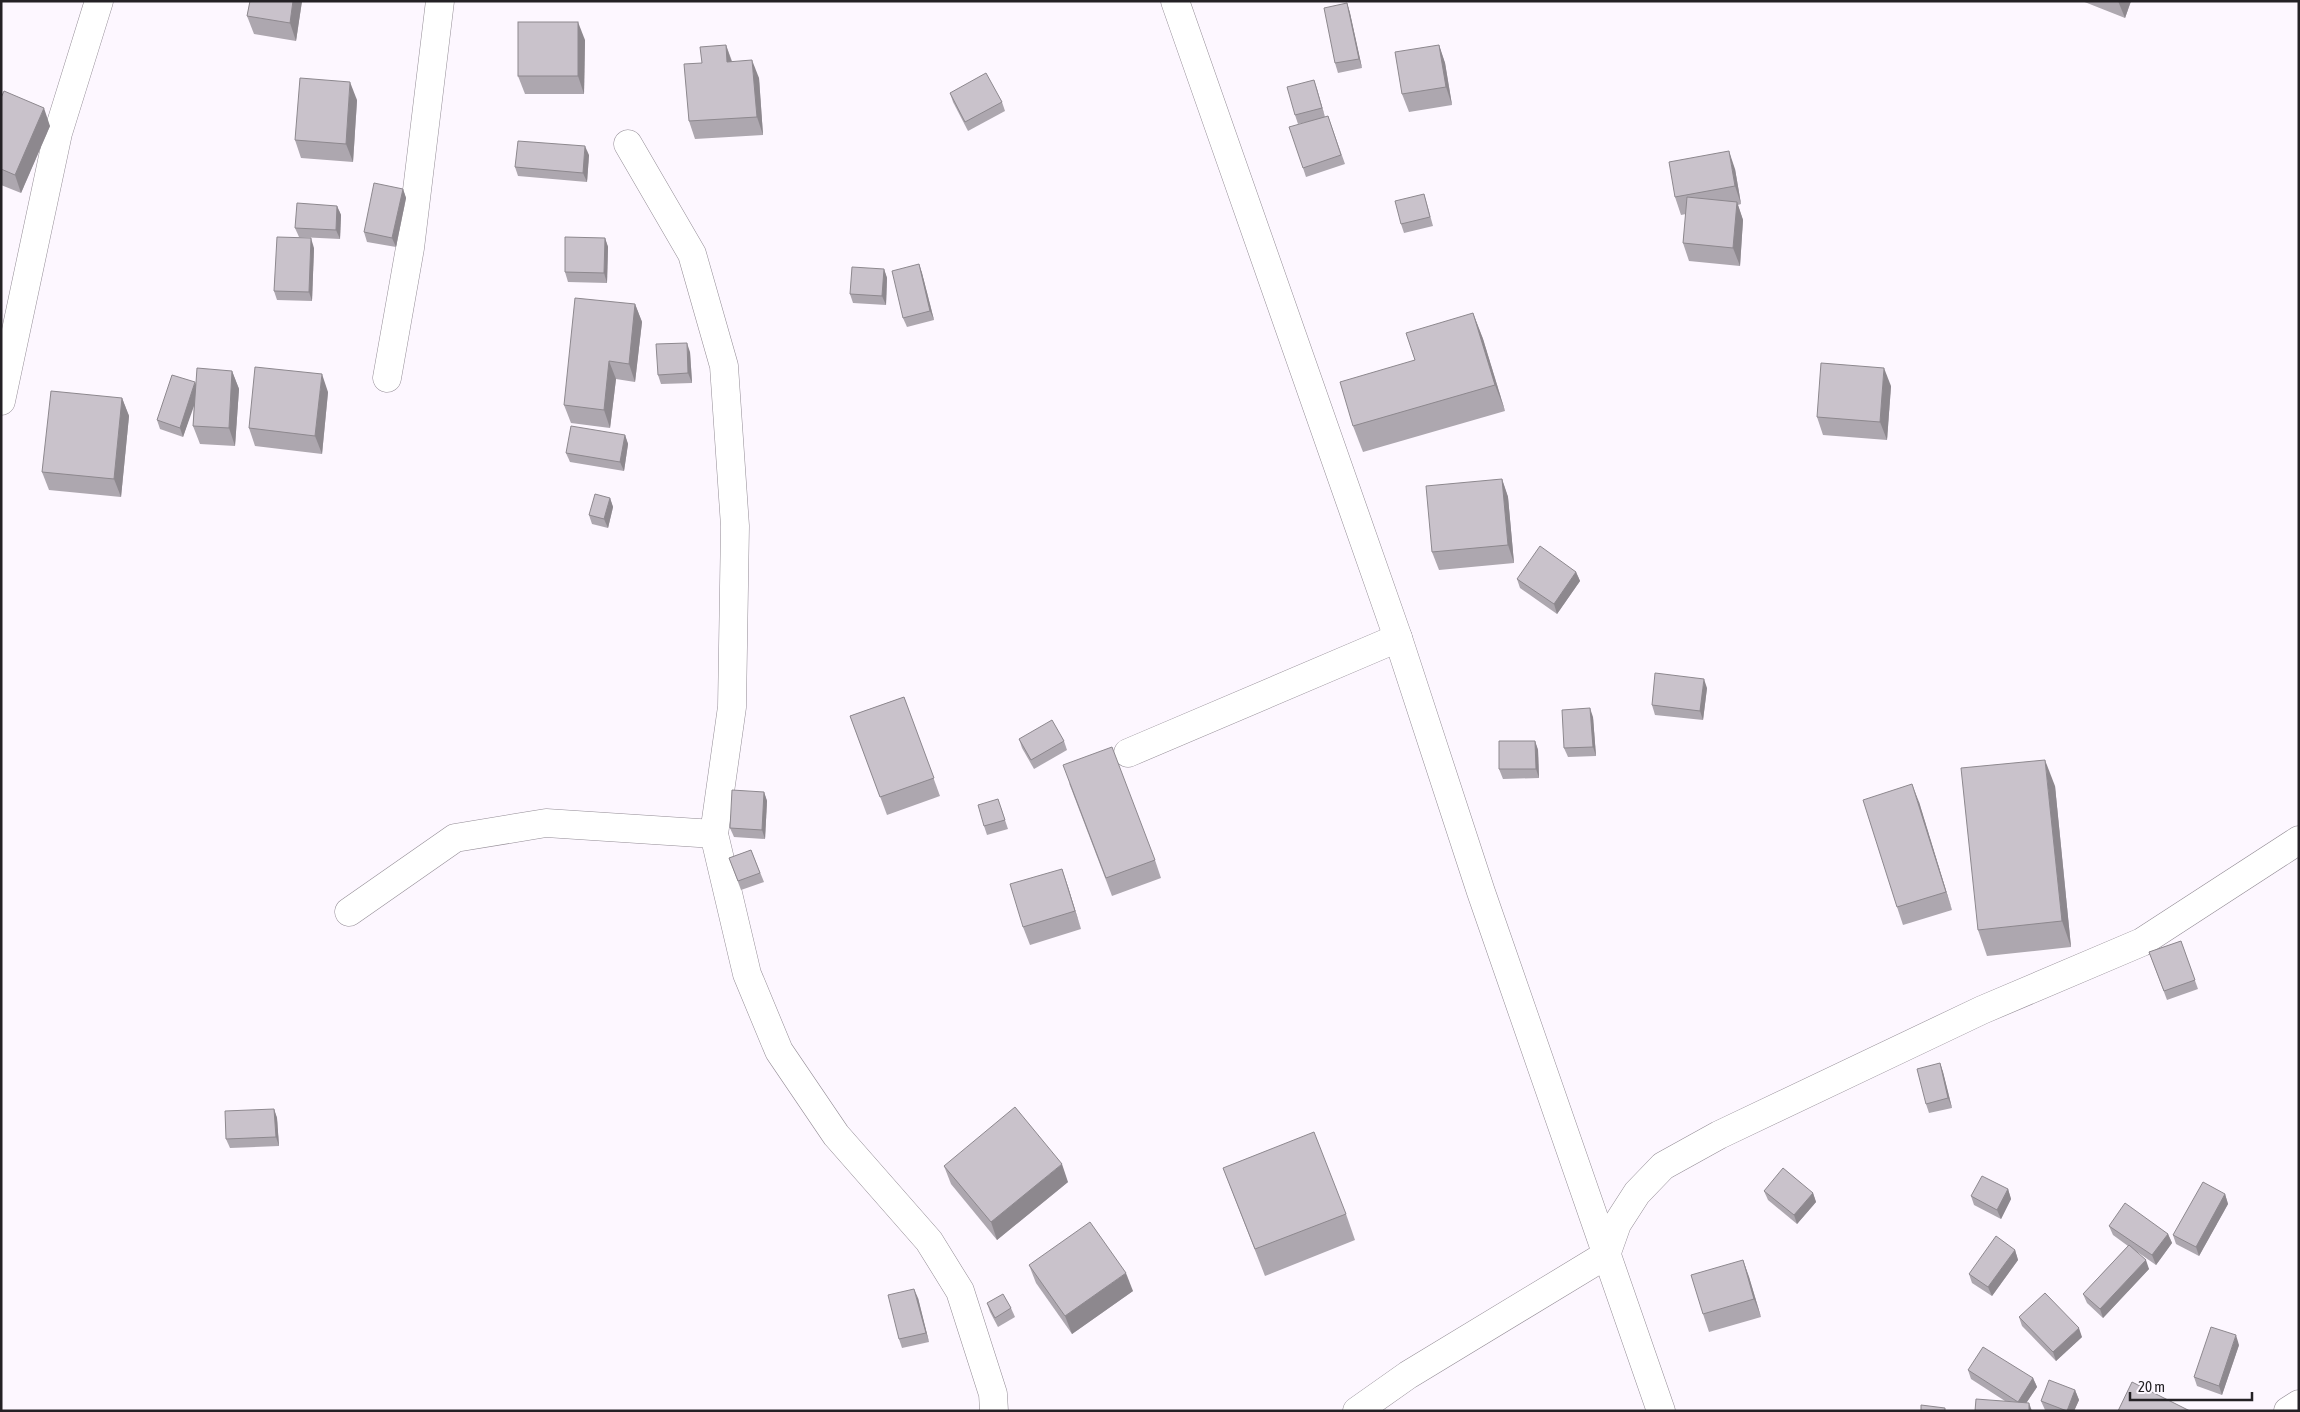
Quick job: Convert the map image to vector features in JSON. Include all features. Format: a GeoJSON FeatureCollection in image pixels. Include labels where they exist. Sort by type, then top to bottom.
{"type":"FeatureCollection","features":[{"type":"Feature","properties":{"kind":"street"},"geometry":{"type":"LineString","coordinates":[[1,400],[58,133],[99,1]]}},
{"type":"Feature","properties":{"kind":"street"},"geometry":{"type":"LineString","coordinates":[[387,378],[410,248],[440,1]]}},
{"type":"Feature","properties":{"kind":"street"},"geometry":{"type":"LineString","coordinates":[[1174,1],[1398,638],[1481,892],[1661,1411]]}},
{"type":"Feature","properties":{"kind":"street"},"geometry":{"type":"LineString","coordinates":[[628,144],[692,254],[724,366],[735,526],[732,707],[714,834],[747,974],[780,1051],[836,1135],[929,1241],[960,1291],[993,1394],[994,1411]]}},
{"type":"Feature","properties":{"kind":"street"},"geometry":{"type":"LineString","coordinates":[[1128,753],[1398,638]]}},
{"type":"Feature","properties":{"kind":"street"},"geometry":{"type":"LineString","coordinates":[[349,912],[455,838],[546,823],[714,834]]}},
{"type":"Feature","properties":{"kind":"street"},"geometry":{"type":"LineString","coordinates":[[1357,1411],[1408,1374],[1606,1255],[1617,1224],[1637,1193],[1663,1166],[1720,1135],[1982,1010],[2142,942],[2299,840]]}},
{"type":"Feature","properties":{"kind":"street"},"geometry":{"type":"LineString","coordinates":[[2288,1411],[2299,1404]]}},
{"type":"Feature","properties":{"kind":"building"},"geometry":{"type":"Polygon","coordinates":[[[250,1],[293,1],[290,23],[247,16],[250,1]]]}},
{"type":"Feature","properties":{"kind":"building"},"geometry":{"type":"Polygon","coordinates":[[[1347,3],[1359,59],[1335,63],[1324,8],[1347,3]]]}},
{"type":"Feature","properties":{"kind":"building"},"geometry":{"type":"Polygon","coordinates":[[[518,22],[578,22],[578,76],[518,76],[518,22]]]}},
{"type":"Feature","properties":{"kind":"building"},"geometry":{"type":"Polygon","coordinates":[[[726,45],[727,62],[752,60],[757,117],[689,121],[684,64],[702,63],[700,47],[726,45]]]}},
{"type":"Feature","properties":{"kind":"building"},"geometry":{"type":"Polygon","coordinates":[[[1439,45],[1446,87],[1402,94],[1395,52],[1439,45]]]}},
{"type":"Feature","properties":{"kind":"building"},"geometry":{"type":"Polygon","coordinates":[[[986,73],[1002,102],[965,122],[950,93],[986,73]]]}},
{"type":"Feature","properties":{"kind":"building"},"geometry":{"type":"Polygon","coordinates":[[[300,78],[350,82],[346,144],[295,140],[300,78]]]}},
{"type":"Feature","properties":{"kind":"building"},"geometry":{"type":"Polygon","coordinates":[[[1314,80],[1322,108],[1295,115],[1287,87],[1314,80]]]}},
{"type":"Feature","properties":{"kind":"building"},"geometry":{"type":"Polygon","coordinates":[[[4,91],[44,108],[15,175],[1,169],[1,98],[4,91]]]}},
{"type":"Feature","properties":{"kind":"building"},"geometry":{"type":"Polygon","coordinates":[[[1328,116],[1341,155],[1303,168],[1289,127],[1328,116]]]}},
{"type":"Feature","properties":{"kind":"building"},"geometry":{"type":"Polygon","coordinates":[[[518,141],[585,146],[583,173],[515,167],[518,141]]]}},
{"type":"Feature","properties":{"kind":"building"},"geometry":{"type":"Polygon","coordinates":[[[1729,151],[1735,186],[1675,197],[1669,162],[1729,151]]]}},
{"type":"Feature","properties":{"kind":"building"},"geometry":{"type":"Polygon","coordinates":[[[374,183],[403,189],[392,238],[364,232],[374,183]]]}},
{"type":"Feature","properties":{"kind":"building"},"geometry":{"type":"Polygon","coordinates":[[[1424,194],[1430,217],[1401,224],[1395,201],[1424,194]]]}},
{"type":"Feature","properties":{"kind":"building"},"geometry":{"type":"Polygon","coordinates":[[[1687,197],[1737,202],[1733,248],[1683,243],[1687,197]]]}},
{"type":"Feature","properties":{"kind":"building"},"geometry":{"type":"Polygon","coordinates":[[[297,203],[337,206],[336,230],[295,228],[297,203]]]}},
{"type":"Feature","properties":{"kind":"building"},"geometry":{"type":"Polygon","coordinates":[[[277,237],[311,238],[309,292],[274,291],[277,237]]]}},
{"type":"Feature","properties":{"kind":"building"},"geometry":{"type":"Polygon","coordinates":[[[565,237],[605,238],[604,273],[565,272],[565,237]]]}},
{"type":"Feature","properties":{"kind":"building"},"geometry":{"type":"Polygon","coordinates":[[[919,264],[930,311],[903,318],[892,271],[919,264]]]}},
{"type":"Feature","properties":{"kind":"building"},"geometry":{"type":"Polygon","coordinates":[[[852,267],[884,269],[882,296],[850,294],[852,267]]]}},
{"type":"Feature","properties":{"kind":"building"},"geometry":{"type":"Polygon","coordinates":[[[575,298],[635,304],[629,364],[609,361],[604,410],[564,405],[575,298]]]}},
{"type":"Feature","properties":{"kind":"building"},"geometry":{"type":"Polygon","coordinates":[[[1473,313],[1495,385],[1353,426],[1340,382],[1415,360],[1406,333],[1473,313]]]}},
{"type":"Feature","properties":{"kind":"building"},"geometry":{"type":"Polygon","coordinates":[[[687,343],[688,373],[658,375],[656,344],[687,343]]]}},
{"type":"Feature","properties":{"kind":"building"},"geometry":{"type":"Polygon","coordinates":[[[1821,363],[1884,368],[1880,422],[1817,417],[1821,363]]]}},
{"type":"Feature","properties":{"kind":"building"},"geometry":{"type":"Polygon","coordinates":[[[255,367],[322,374],[315,436],[249,428],[255,367]]]}},
{"type":"Feature","properties":{"kind":"building"},"geometry":{"type":"Polygon","coordinates":[[[197,368],[232,371],[229,428],[193,426],[197,368]]]}},
{"type":"Feature","properties":{"kind":"building"},"geometry":{"type":"Polygon","coordinates":[[[172,375],[195,382],[180,428],[157,420],[172,375]]]}},
{"type":"Feature","properties":{"kind":"building"},"geometry":{"type":"Polygon","coordinates":[[[51,391],[122,398],[114,479],[42,472],[51,391]]]}},
{"type":"Feature","properties":{"kind":"building"},"geometry":{"type":"Polygon","coordinates":[[[571,426],[625,435],[620,462],[566,453],[571,426]]]}},
{"type":"Feature","properties":{"kind":"building"},"geometry":{"type":"Polygon","coordinates":[[[1502,479],[1508,545],[1432,552],[1426,486],[1502,479]]]}},
{"type":"Feature","properties":{"kind":"building"},"geometry":{"type":"Polygon","coordinates":[[[595,494],[610,498],[604,519],[589,515],[595,494]]]}},
{"type":"Feature","properties":{"kind":"building"},"geometry":{"type":"Polygon","coordinates":[[[1540,546],[1576,572],[1554,604],[1517,579],[1540,546]]]}},
{"type":"Feature","properties":{"kind":"building"},"geometry":{"type":"Polygon","coordinates":[[[1655,673],[1704,679],[1700,711],[1652,705],[1655,673]]]}},
{"type":"Feature","properties":{"kind":"building"},"geometry":{"type":"Polygon","coordinates":[[[904,697],[934,778],[880,797],[850,716],[904,697]]]}},
{"type":"Feature","properties":{"kind":"building"},"geometry":{"type":"Polygon","coordinates":[[[1590,708],[1593,747],[1564,748],[1562,710],[1590,708]]]}},
{"type":"Feature","properties":{"kind":"building"},"geometry":{"type":"Polygon","coordinates":[[[1052,720],[1064,741],[1031,760],[1019,739],[1052,720]]]}},
{"type":"Feature","properties":{"kind":"building"},"geometry":{"type":"Polygon","coordinates":[[[1499,741],[1535,741],[1536,769],[1499,769],[1499,741]]]}},
{"type":"Feature","properties":{"kind":"building"},"geometry":{"type":"Polygon","coordinates":[[[1112,747],[1155,860],[1106,878],[1063,765],[1112,747]]]}},
{"type":"Feature","properties":{"kind":"building"},"geometry":{"type":"Polygon","coordinates":[[[2045,760],[2062,921],[1978,930],[1961,768],[2045,760]]]}},
{"type":"Feature","properties":{"kind":"building"},"geometry":{"type":"Polygon","coordinates":[[[1912,784],[1946,892],[1897,907],[1863,800],[1912,784]]]}},
{"type":"Feature","properties":{"kind":"building"},"geometry":{"type":"Polygon","coordinates":[[[732,790],[764,792],[762,830],[730,828],[732,790]]]}},
{"type":"Feature","properties":{"kind":"building"},"geometry":{"type":"Polygon","coordinates":[[[998,799],[1005,820],[984,826],[978,805],[998,799]]]}},
{"type":"Feature","properties":{"kind":"building"},"geometry":{"type":"Polygon","coordinates":[[[751,850],[760,873],[738,881],[729,858],[751,850]]]}},
{"type":"Feature","properties":{"kind":"building"},"geometry":{"type":"Polygon","coordinates":[[[1062,869],[1075,911],[1023,927],[1010,884],[1062,869]]]}},
{"type":"Feature","properties":{"kind":"building"},"geometry":{"type":"Polygon","coordinates":[[[2181,941],[2195,980],[2164,991],[2149,952],[2181,941]]]}},
{"type":"Feature","properties":{"kind":"building"},"geometry":{"type":"Polygon","coordinates":[[[1940,1063],[1948,1098],[1926,1104],[1917,1069],[1940,1063]]]}},
{"type":"Feature","properties":{"kind":"building"},"geometry":{"type":"Polygon","coordinates":[[[1015,1107],[1062,1164],[991,1222],[944,1166],[1015,1107]]]}},
{"type":"Feature","properties":{"kind":"building"},"geometry":{"type":"Polygon","coordinates":[[[274,1109],[276,1137],[226,1139],[225,1111],[274,1109]]]}},
{"type":"Feature","properties":{"kind":"building"},"geometry":{"type":"Polygon","coordinates":[[[1314,1132],[1346,1214],[1255,1249],[1223,1168],[1314,1132]]]}},
{"type":"Feature","properties":{"kind":"building"},"geometry":{"type":"Polygon","coordinates":[[[1783,1168],[1813,1193],[1794,1215],[1764,1191],[1783,1168]]]}},
{"type":"Feature","properties":{"kind":"building"},"geometry":{"type":"Polygon","coordinates":[[[1982,1176],[2008,1189],[1997,1210],[1971,1196],[1982,1176]]]}},
{"type":"Feature","properties":{"kind":"building"},"geometry":{"type":"Polygon","coordinates":[[[2203,1182],[2225,1194],[2196,1247],[2173,1235],[2203,1182]]]}},
{"type":"Feature","properties":{"kind":"building"},"geometry":{"type":"Polygon","coordinates":[[[2125,1203],[2168,1234],[2152,1255],[2109,1226],[2125,1203]]]}},
{"type":"Feature","properties":{"kind":"building"},"geometry":{"type":"Polygon","coordinates":[[[1090,1222],[1126,1273],[1065,1316],[1029,1265],[1090,1222]]]}},
{"type":"Feature","properties":{"kind":"building"},"geometry":{"type":"Polygon","coordinates":[[[1996,1236],[2015,1250],[1988,1287],[1969,1274],[1996,1236]]]}},
{"type":"Feature","properties":{"kind":"building"},"geometry":{"type":"Polygon","coordinates":[[[2129,1245],[2146,1260],[2100,1309],[2083,1294],[2129,1245]]]}},
{"type":"Feature","properties":{"kind":"building"},"geometry":{"type":"Polygon","coordinates":[[[1743,1260],[1754,1299],[1703,1314],[1691,1275],[1743,1260]]]}},
{"type":"Feature","properties":{"kind":"building"},"geometry":{"type":"Polygon","coordinates":[[[914,1289],[926,1333],[899,1339],[888,1295],[914,1289]]]}},
{"type":"Feature","properties":{"kind":"building"},"geometry":{"type":"Polygon","coordinates":[[[2045,1293],[2079,1328],[2053,1352],[2019,1317],[2045,1293]]]}},
{"type":"Feature","properties":{"kind":"building"},"geometry":{"type":"Polygon","coordinates":[[[1003,1294],[1011,1308],[995,1318],[987,1303],[1003,1294]]]}},
{"type":"Feature","properties":{"kind":"building"},"geometry":{"type":"Polygon","coordinates":[[[2211,1327],[2236,1335],[2219,1386],[2194,1377],[2211,1327]]]}},
{"type":"Feature","properties":{"kind":"building"},"geometry":{"type":"Polygon","coordinates":[[[1983,1347],[2033,1378],[2018,1402],[1968,1370],[1983,1347]]]}},
{"type":"Feature","properties":{"kind":"building"},"geometry":{"type":"Polygon","coordinates":[[[2049,1380],[2075,1390],[2067,1411],[2041,1401],[2049,1380]]]}},
{"type":"Feature","properties":{"kind":"building"},"geometry":{"type":"Polygon","coordinates":[[[2132,1382],[2190,1411],[2118,1411],[2132,1382]]]}},
{"type":"Feature","properties":{"kind":"building"},"geometry":{"type":"Polygon","coordinates":[[[1976,1399],[2029,1403],[2029,1411],[1975,1411],[1976,1399]]]}},
{"type":"Feature","properties":{"kind":"building"},"geometry":{"type":"Polygon","coordinates":[[[1921,1405],[1945,1408],[1945,1411],[1921,1411],[1921,1405]]]}}]}
